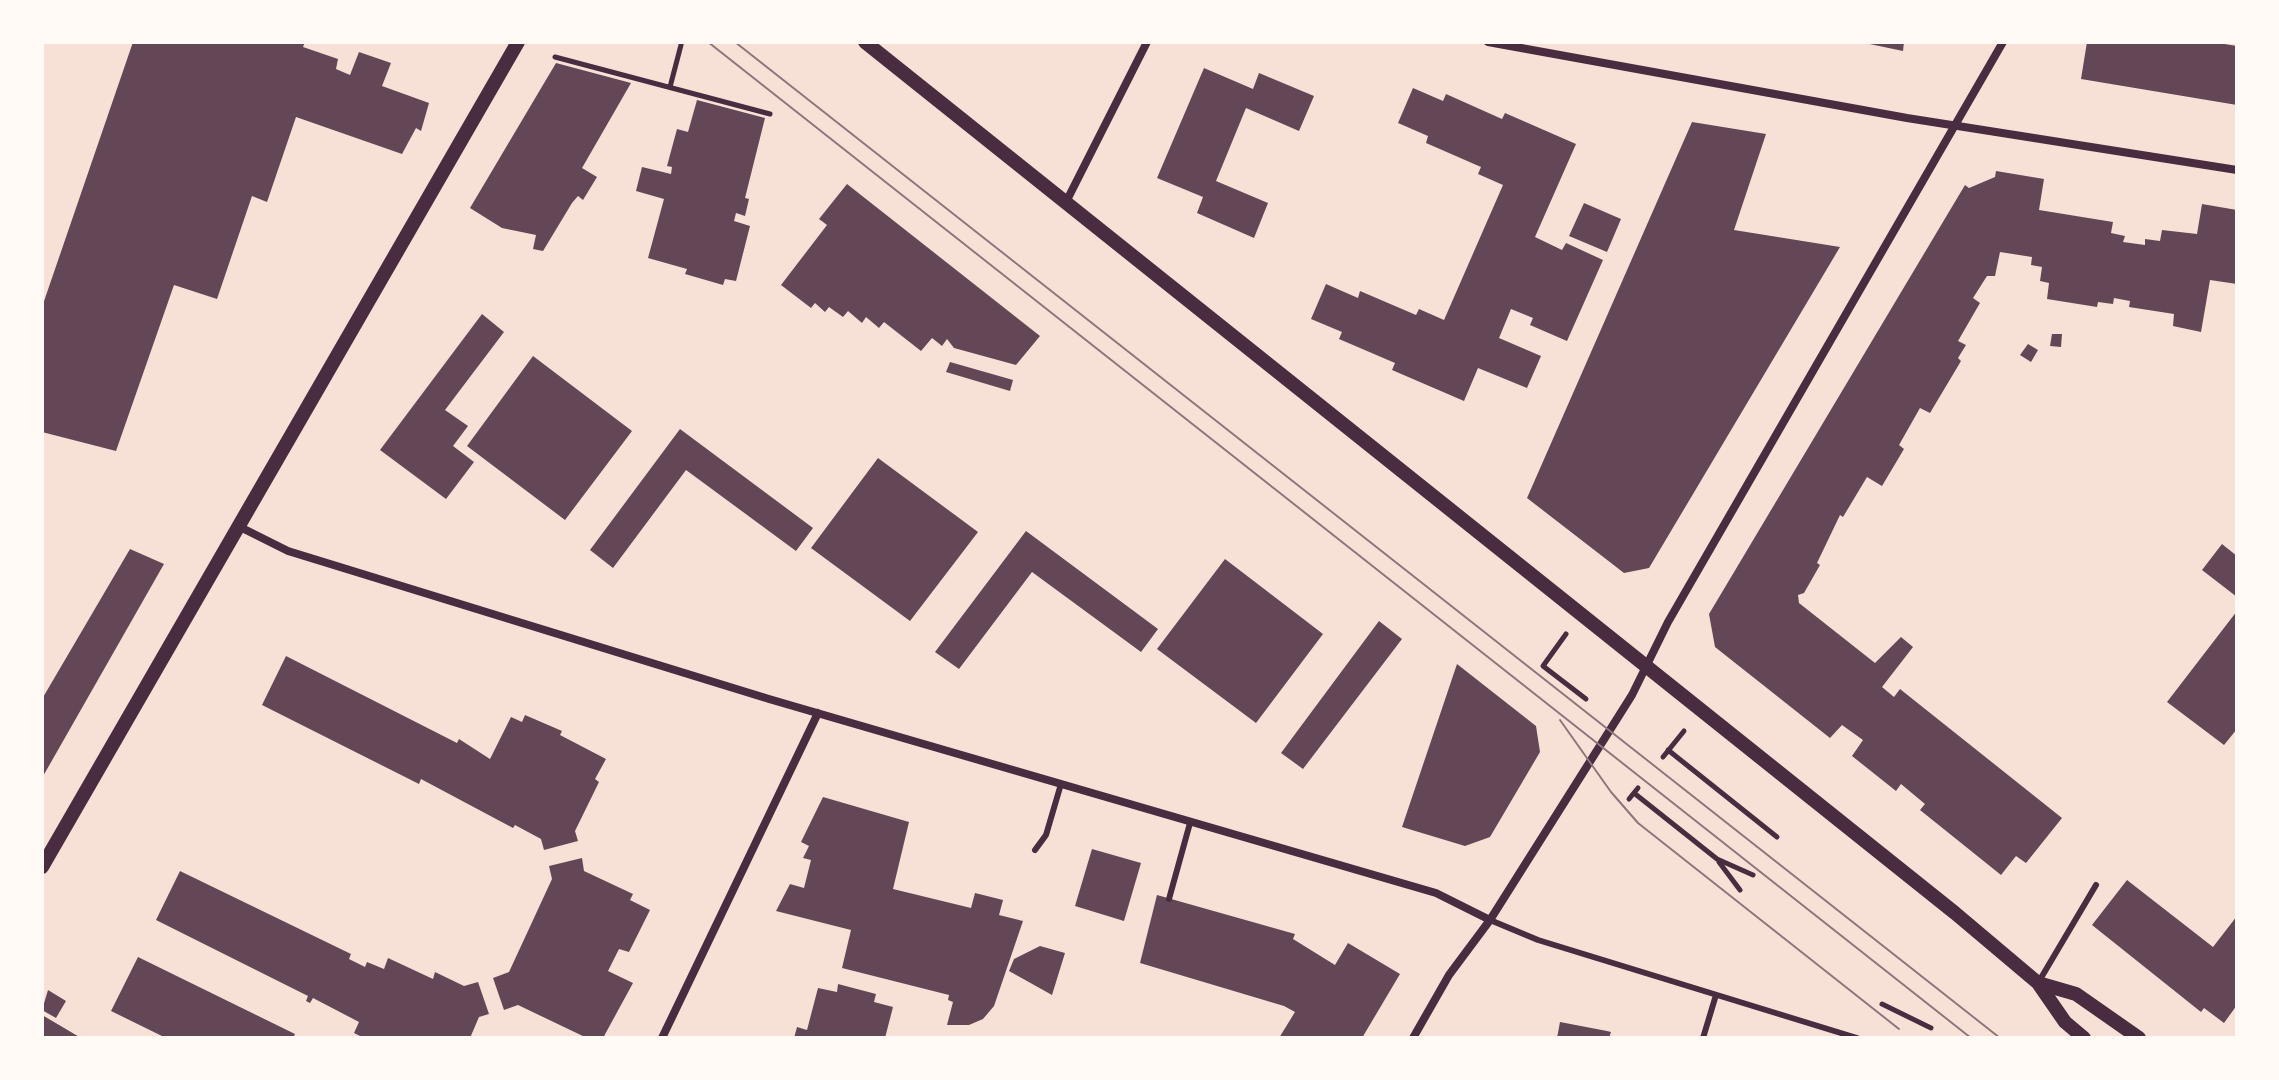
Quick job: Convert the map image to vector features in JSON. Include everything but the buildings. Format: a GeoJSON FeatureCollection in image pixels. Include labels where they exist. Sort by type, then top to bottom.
{"type":"FeatureCollection","features":[{"type":"Feature","properties":{"kind":"street"},"geometry":{"type":"LineString","coordinates":[[42,867],[518,42]]}},
{"type":"Feature","properties":{"kind":"street"},"geometry":{"type":"LineString","coordinates":[[865,42],[2038,983],[2065,1022],[2084,1038]]}},
{"type":"Feature","properties":{"kind":"street"},"geometry":{"type":"LineString","coordinates":[[1065,204],[1147,42]]}},
{"type":"Feature","properties":{"kind":"street"},"geometry":{"type":"LineString","coordinates":[[1488,42],[2237,170]]}},
{"type":"Feature","properties":{"kind":"street"},"geometry":{"type":"LineString","coordinates":[[1413,1038],[1449,975],[1490,920],[1647,668],[1668,622],[2003,42]]}},
{"type":"Feature","properties":{"kind":"street"},"geometry":{"type":"LineString","coordinates":[[238,526],[288,551],[818,713],[1436,893],[1490,920]]}},
{"type":"Feature","properties":{"kind":"street"},"geometry":{"type":"LineString","coordinates":[[662,1038],[818,713]]}},
{"type":"Feature","properties":{"kind":"street"},"geometry":{"type":"LineString","coordinates":[[2038,983],[2076,994],[2139,1038]]}},
{"type":"Feature","properties":{"kind":"lane"},"geometry":{"type":"LineString","coordinates":[[1035,850],[1046,835],[1061,784]]}},
{"type":"Feature","properties":{"kind":"lane"},"geometry":{"type":"LineString","coordinates":[[1169,899],[1190,823]]}},
{"type":"Feature","properties":{"kind":"lane"},"geometry":{"type":"LineString","coordinates":[[2038,983],[2096,885]]}},
{"type":"Feature","properties":{"kind":"lane"},"geometry":{"type":"LineString","coordinates":[[1490,920],[1538,940],[1857,1038]]}},
{"type":"Feature","properties":{"kind":"lane"},"geometry":{"type":"LineString","coordinates":[[1703,1038],[1716,995]]}},
{"type":"Feature","properties":{"kind":"path"},"geometry":{"type":"LineString","coordinates":[[670,87],[681,45]]}},
{"type":"Feature","properties":{"kind":"path"},"geometry":{"type":"LineString","coordinates":[[555,57],[770,114]]}},
{"type":"Feature","properties":{"kind":"path"},"geometry":{"type":"LineString","coordinates":[[1566,634],[1543,666],[1586,699]]}},
{"type":"Feature","properties":{"kind":"path"},"geometry":{"type":"LineString","coordinates":[[1663,757],[1684,731]]}},
{"type":"Feature","properties":{"kind":"path"},"geometry":{"type":"LineString","coordinates":[[1668,750],[1777,837]]}},
{"type":"Feature","properties":{"kind":"path"},"geometry":{"type":"LineString","coordinates":[[1629,799],[1636,790],[1717,859],[1740,890]]}},
{"type":"Feature","properties":{"kind":"path"},"geometry":{"type":"LineString","coordinates":[[1717,859],[1753,875]]}},
{"type":"Feature","properties":{"kind":"path"},"geometry":{"type":"LineString","coordinates":[[1882,1004],[1931,1028]]}},
{"type":"Feature","properties":{"kind":"tram line"},"geometry":{"type":"LineString","coordinates":[[708,42],[1971,1038]]}},
{"type":"Feature","properties":{"kind":"tram line"},"geometry":{"type":"LineString","coordinates":[[735,42],[2000,1038]]}},
{"type":"Feature","properties":{"kind":"tram line"},"geometry":{"type":"LineString","coordinates":[[1560,720],[1611,792],[1638,823],[1899,1029]]}}]}
